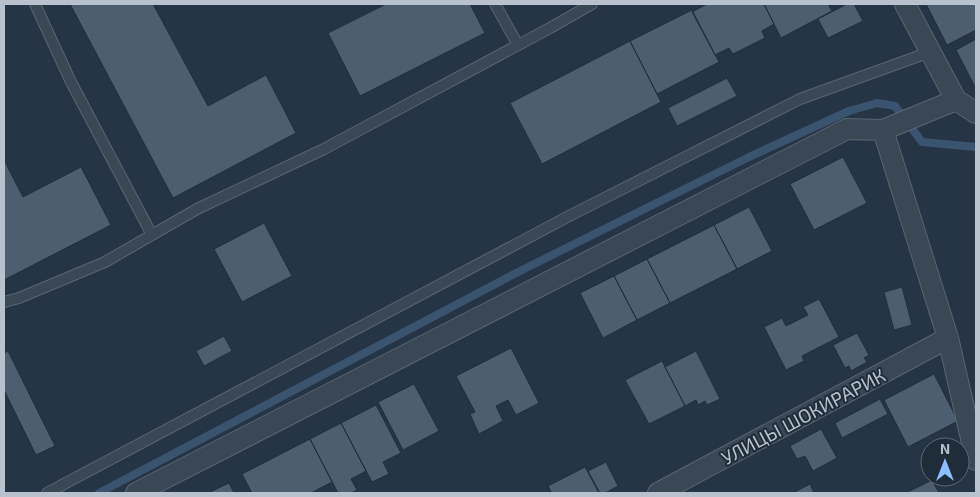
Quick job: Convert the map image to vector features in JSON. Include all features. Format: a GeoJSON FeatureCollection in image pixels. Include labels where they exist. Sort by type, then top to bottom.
{"type":"FeatureCollection","features":[{"type":"Feature","properties":{"kind":"street"},"geometry":{"type":"LineString","coordinates":[[905,4],[956,100],[976,113]]}},
{"type":"Feature","properties":{"kind":"street"},"geometry":{"type":"LineString","coordinates":[[136,493],[847,129],[887,128],[956,100]]}},
{"type":"Feature","properties":{"kind":"street"},"geometry":{"type":"LineString","coordinates":[[887,128],[948,338],[976,460]]}},
{"type":"Feature","properties":{"kind":"street","name":"УЛИЦЫ ШОКИРАРИК"},"geometry":{"type":"LineString","coordinates":[[658,493],[948,338]]}},
{"type":"Feature","properties":{"kind":"lane"},"geometry":{"type":"LineString","coordinates":[[35,4],[71,82],[152,234]]}},
{"type":"Feature","properties":{"kind":"lane"},"geometry":{"type":"LineString","coordinates":[[495,4],[518,45]]}},
{"type":"Feature","properties":{"kind":"lane"},"geometry":{"type":"LineString","coordinates":[[4,302],[19,298],[105,262],[197,209],[324,148],[592,4]]}},
{"type":"Feature","properties":{"kind":"lane"},"geometry":{"type":"LineString","coordinates":[[47,493],[571,215],[800,99],[930,52]]}},
{"type":"Feature","properties":{"kind":"building"},"geometry":{"type":"Polygon","coordinates":[[[70,4],[153,4],[208,106],[266,75],[296,133],[173,198],[70,4]]]}},
{"type":"Feature","properties":{"kind":"building"},"geometry":{"type":"Polygon","coordinates":[[[386,4],[470,4],[485,33],[360,96],[328,33],[386,4]]]}},
{"type":"Feature","properties":{"kind":"building"},"geometry":{"type":"Polygon","coordinates":[[[707,4],[764,4],[774,24],[762,31],[765,38],[733,54],[729,48],[715,55],[692,12],[707,4]]]}},
{"type":"Feature","properties":{"kind":"building"},"geometry":{"type":"Polygon","coordinates":[[[764,4],[828,4],[832,11],[781,38],[764,4]]]}},
{"type":"Feature","properties":{"kind":"building"},"geometry":{"type":"Polygon","coordinates":[[[847,4],[854,4],[863,21],[828,38],[818,19],[847,4]]]}},
{"type":"Feature","properties":{"kind":"building"},"geometry":{"type":"Polygon","coordinates":[[[926,4],[976,4],[976,30],[947,45],[926,4]]]}},
{"type":"Feature","properties":{"kind":"building"},"geometry":{"type":"Polygon","coordinates":[[[692,10],[719,62],[657,94],[630,41],[692,10]]]}},
{"type":"Feature","properties":{"kind":"building"},"geometry":{"type":"Polygon","coordinates":[[[976,39],[976,89],[956,50],[976,39]]]}},
{"type":"Feature","properties":{"kind":"building"},"geometry":{"type":"Polygon","coordinates":[[[630,41],[661,102],[542,164],[510,103],[630,41]]]}},
{"type":"Feature","properties":{"kind":"building"},"geometry":{"type":"Polygon","coordinates":[[[727,78],[737,96],[677,126],[668,108],[727,78]]]}},
{"type":"Feature","properties":{"kind":"building"},"geometry":{"type":"Polygon","coordinates":[[[843,157],[867,203],[814,230],[790,184],[843,157]]]}},
{"type":"Feature","properties":{"kind":"building"},"geometry":{"type":"Polygon","coordinates":[[[4,160],[23,197],[81,167],[111,225],[4,280],[4,160]]]}},
{"type":"Feature","properties":{"kind":"building"},"geometry":{"type":"Polygon","coordinates":[[[749,207],[772,251],[737,269],[714,225],[749,207]]]}},
{"type":"Feature","properties":{"kind":"building"},"geometry":{"type":"Polygon","coordinates":[[[264,223],[292,276],[242,302],[214,249],[264,223]]]}},
{"type":"Feature","properties":{"kind":"building"},"geometry":{"type":"Polygon","coordinates":[[[714,225],[737,269],[670,303],[647,259],[714,225]]]}},
{"type":"Feature","properties":{"kind":"building"},"geometry":{"type":"Polygon","coordinates":[[[647,259],[670,303],[637,320],[614,276],[647,259]]]}},
{"type":"Feature","properties":{"kind":"building"},"geometry":{"type":"Polygon","coordinates":[[[614,276],[637,320],[603,338],[580,293],[614,276]]]}},
{"type":"Feature","properties":{"kind":"building"},"geometry":{"type":"Polygon","coordinates":[[[902,287],[912,325],[894,330],[884,292],[902,287]]]}},
{"type":"Feature","properties":{"kind":"building"},"geometry":{"type":"Polygon","coordinates":[[[819,299],[839,337],[802,356],[804,361],[786,370],[764,327],[782,318],[786,326],[808,315],[803,307],[819,299]]]}},
{"type":"Feature","properties":{"kind":"building"},"geometry":{"type":"Polygon","coordinates":[[[857,333],[869,355],[864,358],[867,362],[851,371],[849,366],[845,368],[833,345],[857,333]]]}},
{"type":"Feature","properties":{"kind":"building"},"geometry":{"type":"Polygon","coordinates":[[[224,336],[232,351],[204,366],[196,351],[224,336]]]}},
{"type":"Feature","properties":{"kind":"building"},"geometry":{"type":"Polygon","coordinates":[[[511,348],[539,403],[516,415],[508,400],[496,406],[503,421],[479,434],[470,414],[475,412],[456,376],[511,348]]]}},
{"type":"Feature","properties":{"kind":"building"},"geometry":{"type":"Polygon","coordinates":[[[8,351],[55,446],[36,455],[4,390],[4,353],[8,351]]]}},
{"type":"Feature","properties":{"kind":"building"},"geometry":{"type":"Polygon","coordinates":[[[696,351],[720,399],[707,405],[705,401],[698,405],[696,400],[685,406],[665,367],[696,351]]]}},
{"type":"Feature","properties":{"kind":"building"},"geometry":{"type":"Polygon","coordinates":[[[662,361],[685,406],[649,424],[625,380],[662,361]]]}},
{"type":"Feature","properties":{"kind":"building"},"geometry":{"type":"Polygon","coordinates":[[[934,374],[958,421],[927,437],[920,437],[920,441],[908,447],[884,400],[934,374]]]}},
{"type":"Feature","properties":{"kind":"building"},"geometry":{"type":"Polygon","coordinates":[[[414,384],[439,431],[403,450],[378,402],[414,384]]]}},
{"type":"Feature","properties":{"kind":"building"},"geometry":{"type":"Polygon","coordinates":[[[880,399],[888,414],[842,438],[835,423],[880,399]]]}},
{"type":"Feature","properties":{"kind":"building"},"geometry":{"type":"Polygon","coordinates":[[[376,405],[401,453],[383,462],[389,474],[372,482],[341,423],[376,405]]]}},
{"type":"Feature","properties":{"kind":"building"},"geometry":{"type":"Polygon","coordinates":[[[341,423],[366,471],[351,479],[357,490],[351,493],[338,493],[310,439],[341,423]]]}},
{"type":"Feature","properties":{"kind":"building"},"geometry":{"type":"Polygon","coordinates":[[[821,429],[837,458],[813,471],[805,456],[797,459],[790,446],[821,429]]]}},
{"type":"Feature","properties":{"kind":"building"},"geometry":{"type":"Polygon","coordinates":[[[310,439],[332,482],[311,493],[252,493],[242,474],[310,439]]]}},
{"type":"Feature","properties":{"kind":"building"},"geometry":{"type":"Polygon","coordinates":[[[606,462],[618,486],[605,493],[600,493],[588,471],[606,462]]]}},
{"type":"Feature","properties":{"kind":"building"},"geometry":{"type":"Polygon","coordinates":[[[585,467],[599,493],[552,493],[548,486],[585,467]]]}},
{"type":"Feature","properties":{"kind":"building"},"geometry":{"type":"Polygon","coordinates":[[[229,483],[234,493],[208,493],[229,483]]]}},
{"type":"Feature","properties":{"kind":"building"},"geometry":{"type":"Polygon","coordinates":[[[810,484],[814,493],[793,493],[810,484]]]}},
{"type":"Feature","properties":{"kind":"building"},"geometry":{"type":"Polygon","coordinates":[[[920,486],[936,487],[939,493],[906,493],[920,486]]]}},
{"type":"Feature","properties":{"kind":"waterway"},"geometry":{"type":"LineString","coordinates":[[99,493],[520,271],[749,157],[849,111],[877,103],[895,106],[922,142],[976,147]]}}]}
